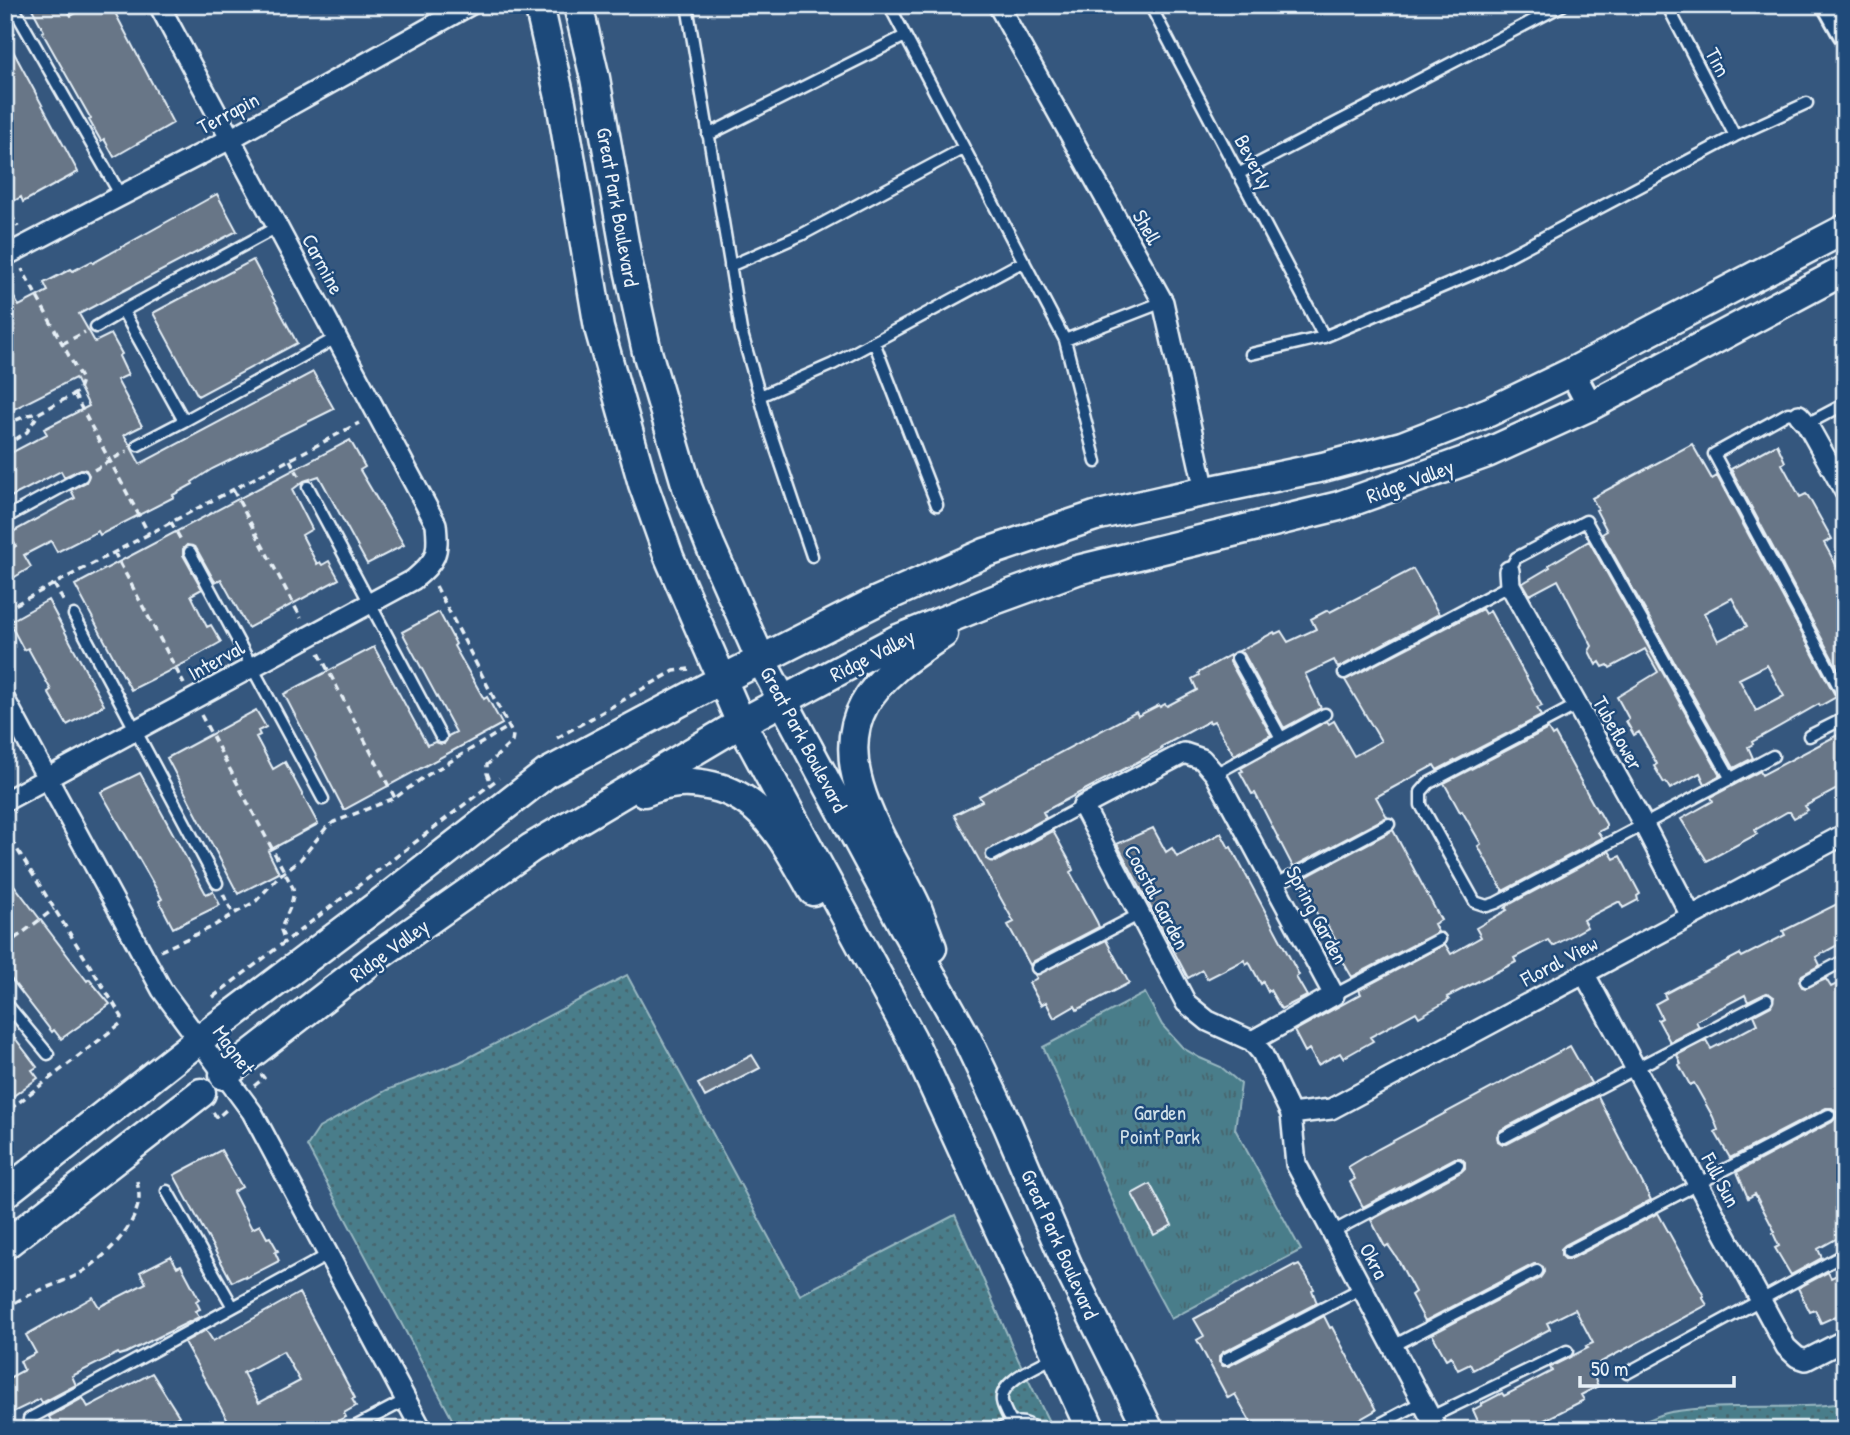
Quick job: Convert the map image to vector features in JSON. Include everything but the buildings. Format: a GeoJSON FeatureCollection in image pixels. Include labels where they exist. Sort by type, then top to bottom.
{"type":"FeatureCollection","features":[{"type":"Feature","properties":{"kind":"main road","name":"Great Park Boulevard"},"geometry":{"type":"LineString","coordinates":[[539,5],[561,102],[599,328],[643,484],[669,557],[741,723],[912,1039],[1091,1430]]}},
{"type":"Feature","properties":{"kind":"main road","name":"Great Park Boulevard"},"geometry":{"type":"LineString","coordinates":[[578,5],[595,78],[627,260],[647,352],[687,487],[710,545],[761,660],[967,1039],[1008,1126],[1069,1269],[1149,1430]]}},
{"type":"Feature","properties":{"kind":"main road","name":"Ridge Valley"},"geometry":{"type":"LineString","coordinates":[[5,1194],[199,1040],[379,905],[547,772],[723,679],[879,600],[985,553],[1095,516],[1323,467],[1402,446],[1489,412],[1572,372],[1845,229]]}},
{"type":"Feature","properties":{"kind":"main road","name":"Ridge Valley"},"geometry":{"type":"LineString","coordinates":[[224,1075],[375,958],[531,848],[741,723],[898,639],[1077,570],[1339,506],[1487,453],[1590,406],[1845,270]]}},
{"type":"Feature","properties":{"kind":"main road"},"geometry":{"type":"LineString","coordinates":[[967,1039],[917,908],[871,818],[859,786],[853,750],[854,734],[864,703],[874,689],[910,656],[998,599]]}},
{"type":"Feature","properties":{"kind":"main road"},"geometry":{"type":"LineString","coordinates":[[577,820],[660,785],[678,781],[720,788],[744,798],[756,807],[780,836],[950,1121]]}},
{"type":"Feature","properties":{"kind":"main road","name":"Ridge Valley"},"geometry":{"type":"LineString","coordinates":[[5,1245],[201,1093]]}},
{"type":"Feature","properties":{"kind":"street","name":"Carmine"},"geometry":{"type":"LineString","coordinates":[[159,5],[436,524],[438,547]]}},
{"type":"Feature","properties":{"kind":"street","name":"Terrapin"},"geometry":{"type":"LineString","coordinates":[[15,251],[230,139],[470,5]]}},
{"type":"Feature","properties":{"kind":"street","name":"Shell"},"geometry":{"type":"LineString","coordinates":[[998,5],[1163,302],[1205,491]]}},
{"type":"Feature","properties":{"kind":"street"},"geometry":{"type":"LineString","coordinates":[[1830,5],[1845,32]]}},
{"type":"Feature","properties":{"kind":"street"},"geometry":{"type":"LineString","coordinates":[[1572,372],[1590,406]]}},
{"type":"Feature","properties":{"kind":"street"},"geometry":{"type":"LineString","coordinates":[[1803,419],[1845,492]]}},
{"type":"Feature","properties":{"kind":"street","name":"Interval"},"geometry":{"type":"LineString","coordinates":[[5,802],[413,580],[426,569],[438,547]]}},
{"type":"Feature","properties":{"kind":"street","name":"Tubeflower"},"geometry":{"type":"LineString","coordinates":[[1510,578],[1691,916]]}},
{"type":"Feature","properties":{"kind":"street","name":"Magnet"},"geometry":{"type":"LineString","coordinates":[[5,701],[162,990],[252,1112],[422,1430]]}},
{"type":"Feature","properties":{"kind":"street"},"geometry":{"type":"LineString","coordinates":[[1083,806],[1184,753],[1202,759],[1215,774]]}},
{"type":"Feature","properties":{"kind":"street","name":"Spring Garden"},"geometry":{"type":"LineString","coordinates":[[1215,774],[1334,995],[1252,1041]]}},
{"type":"Feature","properties":{"kind":"street","name":"Coastal Garden"},"geometry":{"type":"LineString","coordinates":[[1083,806],[1186,1003],[1208,1021],[1252,1041]]}},
{"type":"Feature","properties":{"kind":"street","name":"Floral View"},"geometry":{"type":"LineString","coordinates":[[1291,1114],[1331,1109],[1845,834]]}},
{"type":"Feature","properties":{"kind":"street","name":"Full Sun"},"geometry":{"type":"LineString","coordinates":[[1584,973],[1786,1347],[1797,1357],[1806,1360],[1845,1340]]}},
{"type":"Feature","properties":{"kind":"street"},"geometry":{"type":"LineString","coordinates":[[1252,1041],[1262,1053],[1291,1114]]}},
{"type":"Feature","properties":{"kind":"street","name":"Ridge Valley"},"geometry":{"type":"LineString","coordinates":[[201,1093],[224,1075]]}},
{"type":"Feature","properties":{"kind":"street","name":"Okra"},"geometry":{"type":"LineString","coordinates":[[1291,1114],[1296,1164],[1429,1414]]}},
{"type":"Feature","properties":{"kind":"lane"},"geometry":{"type":"LineString","coordinates":[[12,5],[121,196]]}},
{"type":"Feature","properties":{"kind":"lane"},"geometry":{"type":"LineString","coordinates":[[687,5],[741,330],[812,556]]}},
{"type":"Feature","properties":{"kind":"lane"},"geometry":{"type":"LineString","coordinates":[[889,5],[1065,340],[1096,462]]}},
{"type":"Feature","properties":{"kind":"lane"},"geometry":{"type":"LineString","coordinates":[[1238,174],[1563,5]]}},
{"type":"Feature","properties":{"kind":"lane","name":"Tim"},"geometry":{"type":"LineString","coordinates":[[1667,5],[1735,136]]}},
{"type":"Feature","properties":{"kind":"lane","name":"Beverly"},"geometry":{"type":"LineString","coordinates":[[1154,7],[1324,337]]}},
{"type":"Feature","properties":{"kind":"lane"},"geometry":{"type":"LineString","coordinates":[[708,135],[905,36]]}},
{"type":"Feature","properties":{"kind":"lane"},"geometry":{"type":"LineString","coordinates":[[1251,354],[1324,337],[1482,270],[1735,136],[1807,103]]}},
{"type":"Feature","properties":{"kind":"lane"},"geometry":{"type":"LineString","coordinates":[[730,266],[801,235],[964,148]]}},
{"type":"Feature","properties":{"kind":"lane"},"geometry":{"type":"LineString","coordinates":[[96,327],[277,227]]}},
{"type":"Feature","properties":{"kind":"lane"},"geometry":{"type":"LineString","coordinates":[[760,396],[833,364],[1024,261]]}},
{"type":"Feature","properties":{"kind":"lane"},"geometry":{"type":"LineString","coordinates":[[1065,340],[1163,302]]}},
{"type":"Feature","properties":{"kind":"lane"},"geometry":{"type":"LineString","coordinates":[[124,311],[184,421]]}},
{"type":"Feature","properties":{"kind":"lane"},"geometry":{"type":"LineString","coordinates":[[138,445],[336,338]]}},
{"type":"Feature","properties":{"kind":"lane"},"geometry":{"type":"LineString","coordinates":[[874,342],[937,505]]}},
{"type":"Feature","properties":{"kind":"lane"},"geometry":{"type":"LineString","coordinates":[[1845,404],[1803,419],[1787,413],[1714,454],[1845,698]]}},
{"type":"Feature","properties":{"kind":"lane"},"geometry":{"type":"LineString","coordinates":[[5,518],[82,476]]}},
{"type":"Feature","properties":{"kind":"lane"},"geometry":{"type":"LineString","coordinates":[[308,487],[441,737]]}},
{"type":"Feature","properties":{"kind":"lane"},"geometry":{"type":"LineString","coordinates":[[1344,673],[1510,578],[1516,558],[1586,521],[1731,779]]}},
{"type":"Feature","properties":{"kind":"lane"},"geometry":{"type":"LineString","coordinates":[[190,552],[323,799]]}},
{"type":"Feature","properties":{"kind":"lane"},"geometry":{"type":"LineString","coordinates":[[74,615],[217,883]]}},
{"type":"Feature","properties":{"kind":"lane"},"geometry":{"type":"LineString","coordinates":[[1237,658],[1281,738]]}},
{"type":"Feature","properties":{"kind":"lane"},"geometry":{"type":"LineString","coordinates":[[1577,705],[1429,783],[1421,792],[1421,804],[1475,902],[1487,906],[1496,903],[1773,757]]}},
{"type":"Feature","properties":{"kind":"lane"},"geometry":{"type":"LineString","coordinates":[[1215,774],[1325,714]]}},
{"type":"Feature","properties":{"kind":"lane"},"geometry":{"type":"LineString","coordinates":[[1809,736],[1845,718]]}},
{"type":"Feature","properties":{"kind":"lane"},"geometry":{"type":"LineString","coordinates":[[992,855],[1083,806]]}},
{"type":"Feature","properties":{"kind":"lane"},"geometry":{"type":"LineString","coordinates":[[1275,885],[1389,824]]}},
{"type":"Feature","properties":{"kind":"lane"},"geometry":{"type":"LineString","coordinates":[[1037,968],[1140,914]]}},
{"type":"Feature","properties":{"kind":"lane"},"geometry":{"type":"LineString","coordinates":[[1334,995],[1440,939]]}},
{"type":"Feature","properties":{"kind":"lane"},"geometry":{"type":"LineString","coordinates":[[1806,981],[1845,960]]}},
{"type":"Feature","properties":{"kind":"lane"},"geometry":{"type":"LineString","coordinates":[[1504,1138],[1767,1000]]}},
{"type":"Feature","properties":{"kind":"lane"},"geometry":{"type":"LineString","coordinates":[[5,1002],[48,1054]]}},
{"type":"Feature","properties":{"kind":"lane"},"geometry":{"type":"LineString","coordinates":[[1569,1252],[1829,1115]]}},
{"type":"Feature","properties":{"kind":"lane"},"geometry":{"type":"LineString","coordinates":[[1332,1232],[1458,1165]]}},
{"type":"Feature","properties":{"kind":"lane"},"geometry":{"type":"LineString","coordinates":[[167,1191],[233,1307]]}},
{"type":"Feature","properties":{"kind":"lane"},"geometry":{"type":"LineString","coordinates":[[1627,1374],[1845,1254]]}},
{"type":"Feature","properties":{"kind":"lane"},"geometry":{"type":"LineString","coordinates":[[30,1430],[29,1419],[328,1255]]}},
{"type":"Feature","properties":{"kind":"lane"},"geometry":{"type":"LineString","coordinates":[[1393,1346],[1537,1271]]}},
{"type":"Feature","properties":{"kind":"lane"},"geometry":{"type":"LineString","coordinates":[[1226,1359],[1362,1287]]}},
{"type":"Feature","properties":{"kind":"lane"},"geometry":{"type":"LineString","coordinates":[[1369,1430],[1429,1414],[1567,1351]]}},
{"type":"Feature","properties":{"kind":"lane"},"geometry":{"type":"LineString","coordinates":[[1011,1422],[1002,1401],[1003,1390],[1010,1382],[1057,1356]]}},
{"type":"Feature","properties":{"kind":"lane"},"geometry":{"type":"LineString","coordinates":[[349,1430],[405,1400]]}},
{"type":"Feature","properties":{"kind":"lane"},"geometry":{"type":"LineString","coordinates":[[998,1430],[1011,1422],[1033,1426],[1036,1430]]}},
{"type":"Feature","properties":{"kind":"path"},"geometry":{"type":"LineString","coordinates":[[5,204],[15,251],[82,380],[82,386],[74,394],[40,413],[5,425]]}},
{"type":"Feature","properties":{"kind":"path"},"geometry":{"type":"LineString","coordinates":[[62,344],[96,327]]}},
{"type":"Feature","properties":{"kind":"path"},"geometry":{"type":"LineString","coordinates":[[74,394],[149,534]]}},
{"type":"Feature","properties":{"kind":"path"},"geometry":{"type":"LineString","coordinates":[[5,446],[27,432],[40,413]]}},
{"type":"Feature","properties":{"kind":"path"},"geometry":{"type":"LineString","coordinates":[[5,610],[377,414]]}},
{"type":"Feature","properties":{"kind":"path"},"geometry":{"type":"LineString","coordinates":[[82,476],[138,445]]}},
{"type":"Feature","properties":{"kind":"path"},"geometry":{"type":"LineString","coordinates":[[233,490],[396,798]]}},
{"type":"Feature","properties":{"kind":"path"},"geometry":{"type":"LineString","coordinates":[[171,522],[190,552]]}},
{"type":"Feature","properties":{"kind":"path"},"geometry":{"type":"LineString","coordinates":[[114,552],[293,888],[294,895],[281,930],[285,941]]}},
{"type":"Feature","properties":{"kind":"path"},"geometry":{"type":"LineString","coordinates":[[426,569],[513,735],[512,742],[487,765],[491,783]]}},
{"type":"Feature","properties":{"kind":"path"},"geometry":{"type":"LineString","coordinates":[[54,584],[74,615]]}},
{"type":"Feature","properties":{"kind":"path"},"geometry":{"type":"LineString","coordinates":[[145,959],[235,915],[256,901],[285,871],[300,860],[334,822],[396,798],[424,776],[510,726]]}},
{"type":"Feature","properties":{"kind":"path"},"geometry":{"type":"LineString","coordinates":[[5,830],[122,1017],[120,1024],[5,1113]]}},
{"type":"Feature","properties":{"kind":"path"},"geometry":{"type":"LineString","coordinates":[[217,883],[235,915]]}},
{"type":"Feature","properties":{"kind":"path"},"geometry":{"type":"LineString","coordinates":[[5,946],[54,909]]}},
{"type":"Feature","properties":{"kind":"path"},"geometry":{"type":"LineString","coordinates":[[5,1309],[30,1293],[76,1275],[97,1262],[131,1223],[139,1198],[137,1181]]}},
{"type":"Feature","properties":{"kind":"green space"},"geometry":{"type":"Polygon","coordinates":[[[627,975],[800,1295],[955,1215],[1018,1359],[1053,1430],[458,1430],[307,1146],[319,1128],[387,1090],[460,1062],[627,975]]]}},
{"type":"Feature","properties":{"kind":"green space","name":"Garden Point Park"},"geometry":{"type":"Polygon","coordinates":[[[1145,993],[1162,1025],[1183,1048],[1221,1067],[1241,1084],[1235,1129],[1301,1250],[1171,1319],[1142,1265],[1043,1047],[1145,993]]]}},
{"type":"Feature","properties":{"kind":"green space"},"geometry":{"type":"Polygon","coordinates":[[[1845,1403],[1845,1430],[1626,1430],[1665,1413],[1692,1409],[1845,1403]]]}}]}
